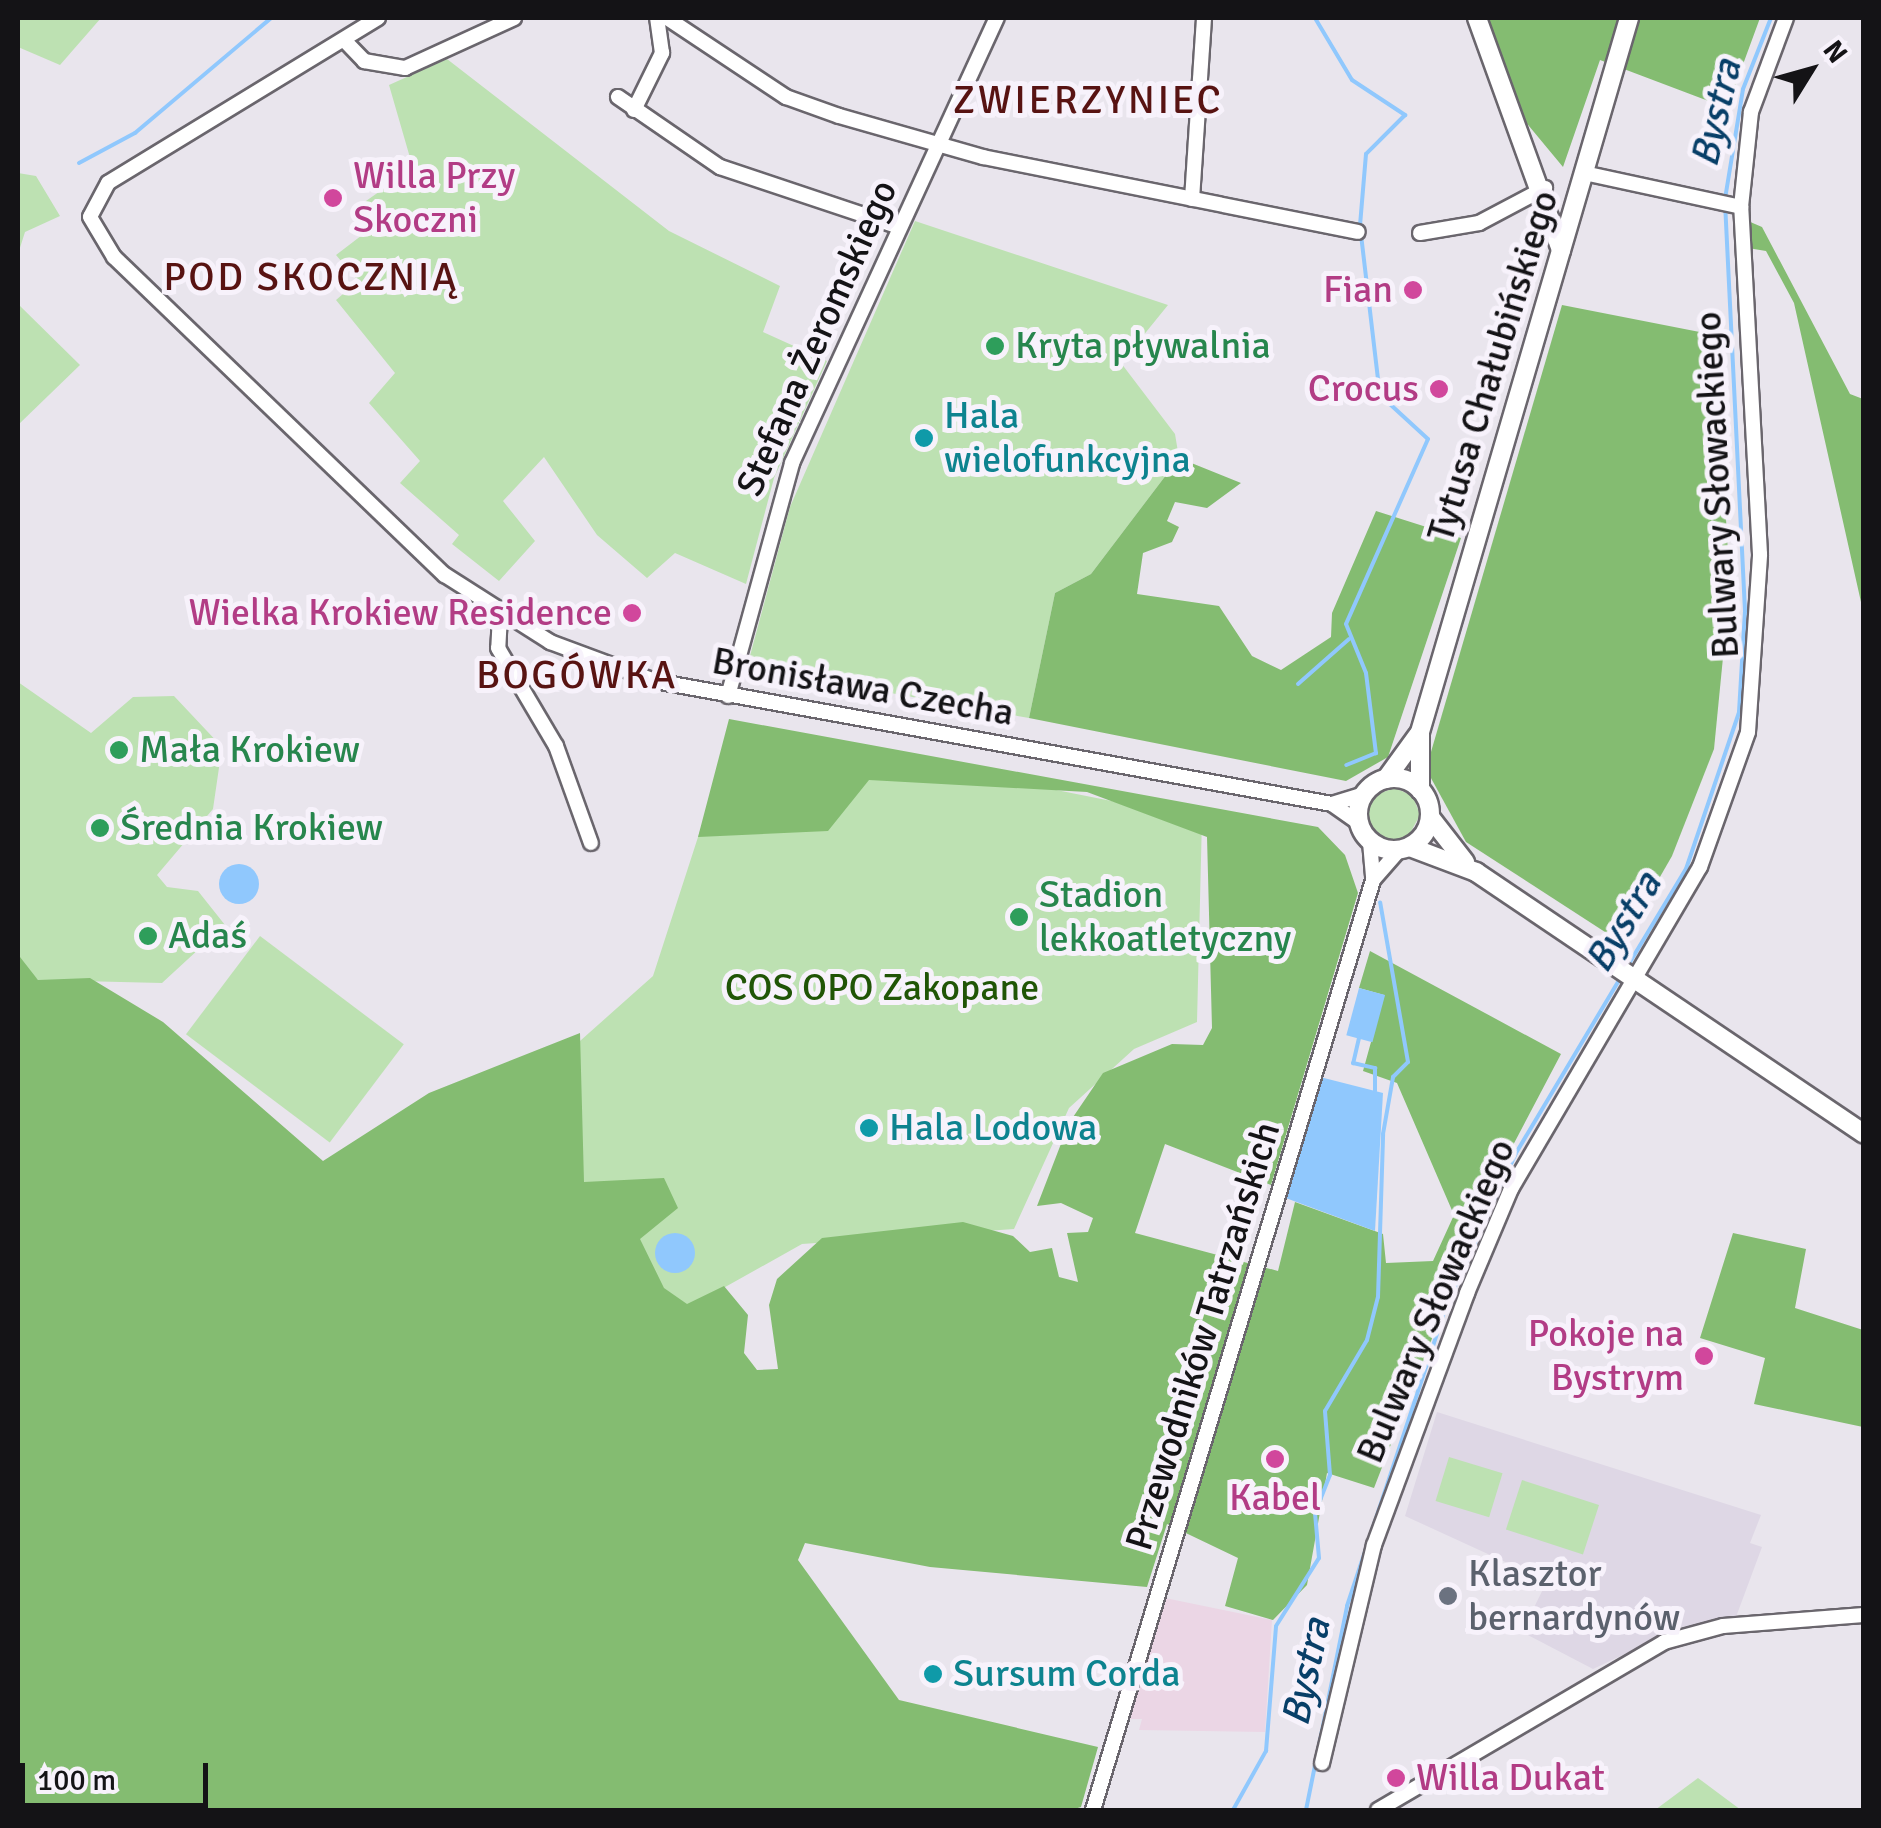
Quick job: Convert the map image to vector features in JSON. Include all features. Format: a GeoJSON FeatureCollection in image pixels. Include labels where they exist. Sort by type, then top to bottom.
{"type":"FeatureCollection","features":[{"type":"Feature","properties":{"kind":"street"},"geometry":{"type":"LineString","coordinates":[[378,18],[345,42],[364,61],[405,68],[514,18]]}},
{"type":"Feature","properties":{"kind":"street"},"geometry":{"type":"LineString","coordinates":[[634,110],[662,52],[658,18]]}},
{"type":"Feature","properties":{"kind":"street"},"geometry":{"type":"LineString","coordinates":[[667,18],[786,97],[939,144],[1358,232]]}},
{"type":"Feature","properties":{"kind":"street","name":"Stefana Żeromskiego"},"geometry":{"type":"LineString","coordinates":[[728,696],[772,517],[899,228],[997,18]]}},
{"type":"Feature","properties":{"kind":"street"},"geometry":{"type":"LineString","coordinates":[[1192,199],[1204,18]]}},
{"type":"Feature","properties":{"kind":"street"},"geometry":{"type":"LineString","coordinates":[[1476,18],[1491,77],[1538,168],[1560,250]]}},
{"type":"Feature","properties":{"kind":"street","name":"Tytusa Chałubińskiego"},"geometry":{"type":"LineString","coordinates":[[1420,790],[1420,732],[1629,18]]}},
{"type":"Feature","properties":{"kind":"street","name":"Bulwary Słowackiego"},"geometry":{"type":"LineString","coordinates":[[1322,1762],[1374,1544],[1467,1294],[1569,1084],[1636,981],[1710,844],[1758,680],[1738,206],[1751,112],[1786,18]]}},
{"type":"Feature","properties":{"kind":"street","name":"Bronisława Czecha"},"geometry":{"type":"LineString","coordinates":[[345,42],[108,183],[92,204],[94,232],[114,258],[418,552],[500,614],[617,670],[728,696],[1332,804],[1358,822]]}},
{"type":"Feature","properties":{"kind":"street"},"geometry":{"type":"LineString","coordinates":[[618,97],[720,167],[899,228]]}},
{"type":"Feature","properties":{"kind":"street"},"geometry":{"type":"LineString","coordinates":[[1538,168],[1578,196]]}},
{"type":"Feature","properties":{"kind":"street"},"geometry":{"type":"LineString","coordinates":[[1584,172],[1738,206]]}},
{"type":"Feature","properties":{"kind":"street"},"geometry":{"type":"LineString","coordinates":[[1420,233],[1479,223],[1544,188]]}},
{"type":"Feature","properties":{"kind":"street"},"geometry":{"type":"LineString","coordinates":[[500,614],[498,648],[556,746],[591,843]]}},
{"type":"Feature","properties":{"kind":"street","name":"Tytusa Chałubińskiego"},"geometry":{"type":"LineString","coordinates":[[1386,779],[1420,732]]}},
{"type":"Feature","properties":{"kind":"street"},"geometry":{"type":"LineString","coordinates":[[1374,880],[1370,842],[1358,822],[1364,794],[1386,779],[1420,790],[1430,817],[1476,872],[1864,1134]]}},
{"type":"Feature","properties":{"kind":"street","name":"Bronisława Czecha"},"geometry":{"type":"LineString","coordinates":[[1332,804],[1364,794]]}},
{"type":"Feature","properties":{"kind":"street"},"geometry":{"type":"LineString","coordinates":[[1374,880],[1430,817]]}},
{"type":"Feature","properties":{"kind":"street"},"geometry":{"type":"LineString","coordinates":[[1370,842],[1404,848],[1476,872]]}},
{"type":"Feature","properties":{"kind":"street","name":"Przewodników Tatrzańskich"},"geometry":{"type":"LineString","coordinates":[[1093,1810],[1374,880]]}},
{"type":"Feature","properties":{"kind":"street"},"geometry":{"type":"LineString","coordinates":[[1378,1810],[1664,1642],[1722,1626],[1864,1615]]}},
{"type":"Feature","properties":{"kind":"shaded area"},"geometry":{"type":"Polygon","coordinates":[[[1437,1412],[1761,1515],[1750,1543],[1762,1547],[1736,1617],[1682,1627],[1593,1669],[1522,1632],[1547,1581],[1405,1516],[1437,1412]]]}},
{"type":"Feature","properties":{"kind":"shaded area"},"geometry":{"type":"Polygon","coordinates":[[[1165,1598],[1272,1620],[1265,1732],[1139,1730],[1142,1719],[1128,1719],[1165,1598]]]}},
{"type":"Feature","properties":{"kind":"green space"},"geometry":{"type":"Polygon","coordinates":[[[18,18],[101,18],[60,65],[18,47],[18,18]]]}},
{"type":"Feature","properties":{"kind":"green space"},"geometry":{"type":"Polygon","coordinates":[[[1488,18],[1760,18],[1727,108],[1600,60],[1563,167],[1524,120],[1488,18]]]}},
{"type":"Feature","properties":{"kind":"green space"},"geometry":{"type":"Polygon","coordinates":[[[447,59],[669,231],[780,286],[763,332],[827,361],[774,478],[746,584],[675,553],[647,578],[597,535],[544,457],[503,501],[535,541],[499,581],[452,544],[459,535],[400,483],[420,461],[369,403],[395,373],[336,300],[358,281],[336,255],[370,229],[356,208],[413,168],[389,85],[447,59]]]}},
{"type":"Feature","properties":{"kind":"green space"},"geometry":{"type":"Polygon","coordinates":[[[18,173],[36,176],[60,216],[25,232],[18,254],[18,173]]]}},
{"type":"Feature","properties":{"kind":"green space"},"geometry":{"type":"Polygon","coordinates":[[[915,221],[1168,305],[1121,363],[1175,434],[1179,458],[1091,574],[1055,593],[1029,718],[747,667],[790,507],[915,221]]]}},
{"type":"Feature","properties":{"kind":"green space"},"geometry":{"type":"Polygon","coordinates":[[[1748,221],[1762,227],[1850,394],[1863,399],[1863,611],[1794,303],[1766,251],[1748,248],[1748,221]]]}},
{"type":"Feature","properties":{"kind":"green space"},"geometry":{"type":"Polygon","coordinates":[[[18,304],[80,365],[18,425],[18,304]]]}},
{"type":"Feature","properties":{"kind":"green space"},"geometry":{"type":"Polygon","coordinates":[[[1562,305],[1715,335],[1730,586],[1714,749],[1672,856],[1622,943],[1466,842],[1426,769],[1562,305]]]}},
{"type":"Feature","properties":{"kind":"green space"},"geometry":{"type":"Polygon","coordinates":[[[1179,458],[1241,483],[1207,508],[1175,502],[1167,521],[1179,527],[1172,542],[1143,553],[1137,594],[1219,606],[1252,656],[1281,670],[1331,637],[1332,613],[1376,511],[1461,538],[1388,757],[1346,781],[1029,718],[1055,593],[1091,574],[1179,458]]]}},
{"type":"Feature","properties":{"kind":"green space"},"geometry":{"type":"Polygon","coordinates":[[[18,682],[91,733],[133,697],[174,696],[222,747],[213,809],[157,875],[167,887],[198,891],[225,925],[162,983],[38,980],[18,960],[18,682]]]}},
{"type":"Feature","properties":{"kind":"green space"},"geometry":{"type":"Polygon","coordinates":[[[729,719],[1318,827],[1345,855],[1358,893],[1271,1185],[1165,1144],[1135,1233],[1278,1271],[1295,1202],[1383,1234],[1386,1263],[1433,1261],[1454,1215],[1397,1083],[1363,1071],[1384,995],[1359,988],[1370,951],[1561,1054],[1490,1189],[1374,1488],[1327,1473],[1307,1585],[1273,1620],[1225,1606],[1238,1558],[1167,1524],[1147,1587],[930,1567],[805,1543],[798,1560],[899,1700],[1098,1747],[1081,1807],[1071,1810],[18,1810],[20,957],[38,980],[90,978],[163,1022],[323,1161],[429,1093],[580,1033],[584,1182],[664,1178],[678,1208],[640,1239],[664,1288],[687,1304],[724,1286],[748,1315],[744,1353],[757,1370],[778,1369],[769,1305],[777,1279],[822,1238],[963,1222],[1013,1236],[1030,1252],[1052,1248],[1059,1277],[1078,1282],[1067,1233],[1088,1232],[1093,1218],[1061,1203],[1037,1206],[1069,1123],[1103,1073],[1172,1044],[1203,1045],[1212,1028],[1207,837],[1087,792],[869,780],[828,831],[698,837],[729,719]]]}},
{"type":"Feature","properties":{"kind":"green space","name":"COS OPO Zakopane"},"geometry":{"type":"Polygon","coordinates":[[[734,726],[1202,819],[1197,1022],[1134,1049],[1069,1108],[1014,1229],[802,1244],[668,1319],[577,1199],[571,1049],[653,976],[734,726]]]}},
{"type":"Feature","properties":{"kind":"green space"},"geometry":{"type":"Polygon","coordinates":[[[1395,788],[1413,796],[1420,815],[1408,837],[1388,841],[1372,830],[1367,811],[1377,794],[1395,788]]]}},
{"type":"Feature","properties":{"kind":"green space"},"geometry":{"type":"Polygon","coordinates":[[[260,936],[404,1044],[330,1143],[186,1034],[260,936]]]}},
{"type":"Feature","properties":{"kind":"green space"},"geometry":{"type":"Polygon","coordinates":[[[1733,1233],[1806,1249],[1795,1308],[1863,1330],[1863,1427],[1754,1404],[1765,1358],[1700,1338],[1733,1233]]]}},
{"type":"Feature","properties":{"kind":"green space"},"geometry":{"type":"Polygon","coordinates":[[[1449,1457],[1503,1473],[1489,1517],[1436,1501],[1449,1457]]]}},
{"type":"Feature","properties":{"kind":"green space"},"geometry":{"type":"Polygon","coordinates":[[[1522,1480],[1599,1505],[1583,1554],[1506,1529],[1522,1480]]]}},
{"type":"Feature","properties":{"kind":"green space"},"geometry":{"type":"Polygon","coordinates":[[[1698,1778],[1741,1810],[1655,1810],[1698,1778]]]}},
{"type":"Feature","properties":{"kind":"water"},"geometry":{"type":"Polygon","coordinates":[[[239,864],[253,870],[259,884],[253,898],[239,904],[225,898],[219,884],[225,870],[239,864]]]}},
{"type":"Feature","properties":{"kind":"water"},"geometry":{"type":"Polygon","coordinates":[[[1359,988],[1385,995],[1372,1042],[1346,1035],[1359,988]]]}},
{"type":"Feature","properties":{"kind":"water"},"geometry":{"type":"Polygon","coordinates":[[[1320,1077],[1383,1093],[1375,1231],[1283,1197],[1320,1077]]]}},
{"type":"Feature","properties":{"kind":"water"},"geometry":{"type":"Polygon","coordinates":[[[675,1233],[689,1239],[695,1253],[689,1267],[675,1273],[661,1267],[655,1253],[661,1239],[675,1233]]]}},
{"type":"Feature","properties":{"kind":"waterway"},"geometry":{"type":"LineString","coordinates":[[79,163],[135,133],[271,18]]}},
{"type":"Feature","properties":{"kind":"waterway"},"geometry":{"type":"LineString","coordinates":[[1315,18],[1352,80],[1405,115],[1366,154],[1360,226],[1380,395],[1428,439],[1346,624],[1366,673],[1376,753],[1346,765]]}},
{"type":"Feature","properties":{"kind":"waterway","name":"Bystra"},"geometry":{"type":"LineString","coordinates":[[1725,199],[1743,89],[1771,18]]}},
{"type":"Feature","properties":{"kind":"waterway","name":"Bystra"},"geometry":{"type":"LineString","coordinates":[[1627,967],[1686,869],[1739,712],[1745,611],[1725,208]]}},
{"type":"Feature","properties":{"kind":"waterway"},"geometry":{"type":"LineString","coordinates":[[1298,684],[1349,639]]}},
{"type":"Feature","properties":{"kind":"waterway"},"geometry":{"type":"LineString","coordinates":[[1233,1810],[1266,1751],[1276,1626],[1319,1558],[1315,1513],[1330,1475],[1325,1411],[1367,1340],[1378,1297],[1383,1134],[1393,1077],[1408,1062],[1380,902]]}},
{"type":"Feature","properties":{"kind":"waterway","name":"Bystra"},"geometry":{"type":"LineString","coordinates":[[1306,1810],[1347,1606],[1446,1306],[1516,1153],[1622,975]]}},
{"type":"Feature","properties":{"kind":"waterway"},"geometry":{"type":"LineString","coordinates":[[1359,1038],[1353,1063],[1375,1068],[1375,1091]]}},
{"type":"Feature","properties":{"kind":"place","name":"Willa Przy Skoczni"},"geometry":{"type":"Point","coordinates":[333,198]}},
{"type":"Feature","properties":{"kind":"place","name":"Fian"},"geometry":{"type":"Point","coordinates":[1413,290]}},
{"type":"Feature","properties":{"kind":"place","name":"Kryta pływalnia"},"geometry":{"type":"Point","coordinates":[995,346]}},
{"type":"Feature","properties":{"kind":"place","name":"Crocus"},"geometry":{"type":"Point","coordinates":[1439,389]}},
{"type":"Feature","properties":{"kind":"place","name":"Hala wielofunkcyjna"},"geometry":{"type":"Point","coordinates":[924,438]}},
{"type":"Feature","properties":{"kind":"place","name":"Wielka Krokiew Residence"},"geometry":{"type":"Point","coordinates":[632,613]}},
{"type":"Feature","properties":{"kind":"place","name":"Mała Krokiew"},"geometry":{"type":"Point","coordinates":[119,750]}},
{"type":"Feature","properties":{"kind":"place","name":"Średnia Krokiew"},"geometry":{"type":"Point","coordinates":[100,828]}},
{"type":"Feature","properties":{"kind":"place","name":"Stadion lekkoatletyczny"},"geometry":{"type":"Point","coordinates":[1019,917]}},
{"type":"Feature","properties":{"kind":"place","name":"Adaś"},"geometry":{"type":"Point","coordinates":[148,936]}},
{"type":"Feature","properties":{"kind":"place","name":"Hala Lodowa"},"geometry":{"type":"Point","coordinates":[869,1128]}},
{"type":"Feature","properties":{"kind":"place","name":"Pokoje na Bystrym"},"geometry":{"type":"Point","coordinates":[1704,1356]}},
{"type":"Feature","properties":{"kind":"place","name":"Kabel"},"geometry":{"type":"Point","coordinates":[1275,1459]}},
{"type":"Feature","properties":{"kind":"place","name":"Klasztor bernardynów"},"geometry":{"type":"Point","coordinates":[1448,1596]}},
{"type":"Feature","properties":{"kind":"place","name":"Sursum Corda"},"geometry":{"type":"Point","coordinates":[933,1674]}},
{"type":"Feature","properties":{"kind":"place","name":"Willa Dukat"},"geometry":{"type":"Point","coordinates":[1396,1778]}},
{"type":"Feature","properties":{"kind":"district","name":"ZWIERZYNIEC"},"geometry":{"type":"Point","coordinates":[1088,100]}},
{"type":"Feature","properties":{"kind":"district","name":"POD SKOCZNIĄ"},"geometry":{"type":"Point","coordinates":[311,277]}},
{"type":"Feature","properties":{"kind":"district","name":"BOGÓWKA"},"geometry":{"type":"Point","coordinates":[577,675]}}]}
